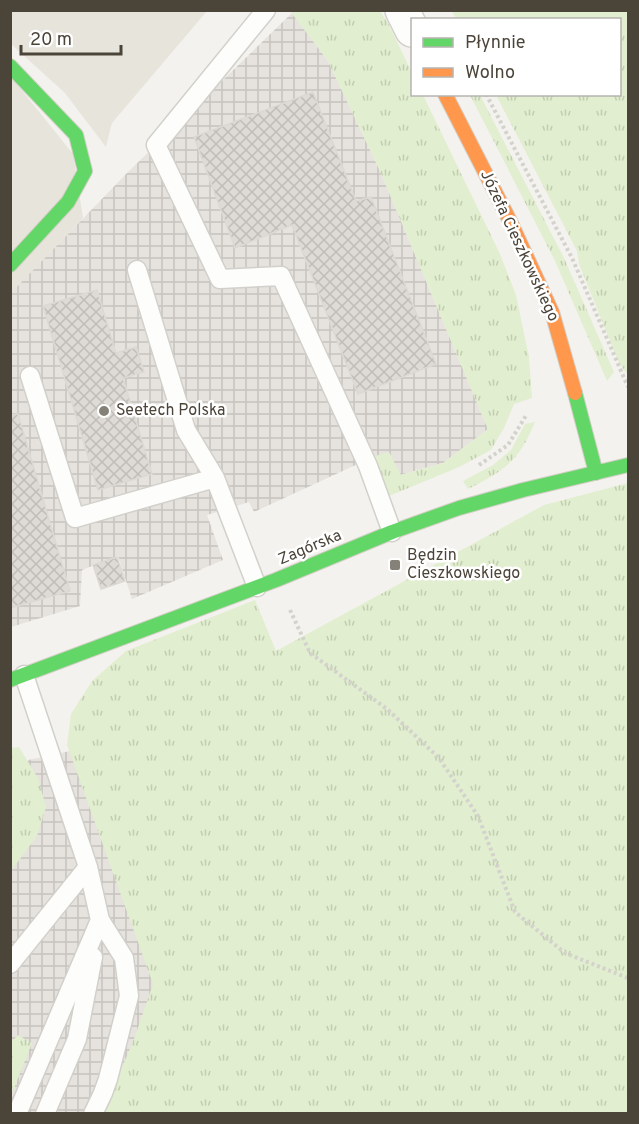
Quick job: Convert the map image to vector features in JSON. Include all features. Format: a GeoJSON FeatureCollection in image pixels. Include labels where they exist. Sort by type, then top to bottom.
{"type":"FeatureCollection","features":[{"type":"Feature","properties":{"kind":"street"},"geometry":{"type":"LineString","coordinates":[[402,10],[411,28]]}},
{"type":"Feature","properties":{"kind":"street"},"geometry":{"type":"LineString","coordinates":[[10,66],[76,135],[85,171],[68,202],[10,265]]}},
{"type":"Feature","properties":{"kind":"street","name":"Józefa Cieszkowskiego"},"geometry":{"type":"LineString","coordinates":[[446,96],[511,223],[552,312],[596,473]]}},
{"type":"Feature","properties":{"kind":"street","name":"Zagórska"},"geometry":{"type":"LineString","coordinates":[[17,677],[276,580],[392,532],[459,508],[628,465]]}},
{"type":"Feature","properties":{"kind":"lane"},"geometry":{"type":"LineString","coordinates":[[266,10],[156,145],[219,279],[281,276],[368,466],[392,532]]}},
{"type":"Feature","properties":{"kind":"lane"},"geometry":{"type":"LineString","coordinates":[[137,270],[186,430],[215,478],[257,587]]}},
{"type":"Feature","properties":{"kind":"lane"},"geometry":{"type":"LineString","coordinates":[[30,376],[75,518],[215,478]]}},
{"type":"Feature","properties":{"kind":"lane"},"geometry":{"type":"LineString","coordinates":[[17,677],[88,867],[100,920],[124,958],[129,996],[108,1079],[93,1113]]}},
{"type":"Feature","properties":{"kind":"lane"},"geometry":{"type":"LineString","coordinates":[[10,964],[88,867]]}},
{"type":"Feature","properties":{"kind":"lane"},"geometry":{"type":"LineString","coordinates":[[17,1113],[100,920]]}},
{"type":"Feature","properties":{"kind":"lane"},"geometry":{"type":"LineString","coordinates":[[45,1113],[77,1039],[100,920]]}},
{"type":"Feature","properties":{"kind":"path"},"geometry":{"type":"LineString","coordinates":[[487,96],[572,258],[628,387]]}},
{"type":"Feature","properties":{"kind":"path"},"geometry":{"type":"LineString","coordinates":[[276,580],[309,653],[387,709],[439,758],[478,816],[515,912],[565,953],[628,978]]}},
{"type":"Feature","properties":{"kind":"shaded area"},"geometry":{"type":"Polygon","coordinates":[[[11,11],[207,11],[112,123],[106,147],[65,93],[11,44],[11,11]]]}},
{"type":"Feature","properties":{"kind":"shaded area"},"geometry":{"type":"Polygon","coordinates":[[[292,13],[328,61],[380,171],[488,429],[443,463],[400,475],[375,456],[254,512],[249,502],[207,515],[223,560],[132,599],[118,556],[82,570],[80,606],[11,627],[10,294],[128,172],[292,13]]]}},
{"type":"Feature","properties":{"kind":"shaded area"},"geometry":{"type":"Polygon","coordinates":[[[11,77],[73,154],[83,218],[11,294],[11,77]]]}},
{"type":"Feature","properties":{"kind":"shaded area"},"geometry":{"type":"Polygon","coordinates":[[[70,751],[210,1113],[11,1113],[10,764],[70,751]]]}},
{"type":"Feature","properties":{"kind":"green space"},"geometry":{"type":"Polygon","coordinates":[[[290,11],[380,11],[411,71],[411,96],[423,96],[500,254],[516,295],[529,357],[532,398],[514,404],[491,450],[457,468],[389,496],[375,456],[389,452],[401,475],[443,463],[488,429],[380,171],[328,61],[290,11]]]}},
{"type":"Feature","properties":{"kind":"green space"},"geometry":{"type":"Polygon","coordinates":[[[452,11],[628,11],[628,375],[619,363],[579,264],[577,251],[497,96],[621,96],[621,18],[456,18],[452,11]]]}},
{"type":"Feature","properties":{"kind":"green space"},"geometry":{"type":"Polygon","coordinates":[[[471,96],[481,96],[564,258],[614,372],[607,381],[555,261],[471,96]]]}},
{"type":"Feature","properties":{"kind":"green space"},"geometry":{"type":"Polygon","coordinates":[[[535,422],[523,446],[509,463],[492,476],[468,489],[463,481],[493,465],[511,450],[525,424],[535,422]]]}},
{"type":"Feature","properties":{"kind":"green space"},"geometry":{"type":"Polygon","coordinates":[[[628,483],[628,1113],[103,1113],[134,1039],[153,984],[67,745],[71,714],[92,681],[126,651],[255,600],[276,651],[544,505],[628,483]]]}},
{"type":"Feature","properties":{"kind":"green space"},"geometry":{"type":"Polygon","coordinates":[[[19,747],[38,778],[46,807],[37,836],[11,871],[11,748],[19,747]]]}},
{"type":"Feature","properties":{"kind":"green space"},"geometry":{"type":"Polygon","coordinates":[[[18,1035],[32,1043],[11,1096],[11,1042],[18,1035]]]}},
{"type":"Feature","properties":{"kind":"building"},"geometry":{"type":"Polygon","coordinates":[[[313,92],[356,201],[371,197],[436,364],[358,394],[292,225],[235,248],[194,137],[313,92]]]}},
{"type":"Feature","properties":{"kind":"building","name":"Seetech Polska"},"geometry":{"type":"Polygon","coordinates":[[[97,290],[116,353],[136,347],[144,372],[123,378],[152,474],[98,490],[43,306],[97,290]]]}},
{"type":"Feature","properties":{"kind":"building"},"geometry":{"type":"Polygon","coordinates":[[[18,414],[70,591],[10,608],[10,415],[18,414]]]}},
{"type":"Feature","properties":{"kind":"building"},"geometry":{"type":"Polygon","coordinates":[[[117,557],[125,581],[101,589],[93,565],[117,557]]]}},
{"type":"Feature","properties":{"kind":"traffic: fast"},"geometry":{"type":"LineString","coordinates":[[10,66],[76,135],[85,171],[68,202],[10,265]]}},
{"type":"Feature","properties":{"kind":"traffic: fast"},"geometry":{"type":"LineString","coordinates":[[575,393],[596,473]]}},
{"type":"Feature","properties":{"kind":"traffic: fast"},"geometry":{"type":"LineString","coordinates":[[10,680],[459,508],[628,465]]}},
{"type":"Feature","properties":{"kind":"traffic: slow"},"geometry":{"type":"LineString","coordinates":[[446,96],[511,223],[552,312],[575,393]]}},
{"type":"Feature","properties":{"kind":"place","name":"Seetech Polska"},"geometry":{"type":"Point","coordinates":[104,411]}},
{"type":"Feature","properties":{"kind":"place","name":"Będzin Cieszkowskiego"},"geometry":{"type":"Point","coordinates":[395,565]}}]}
